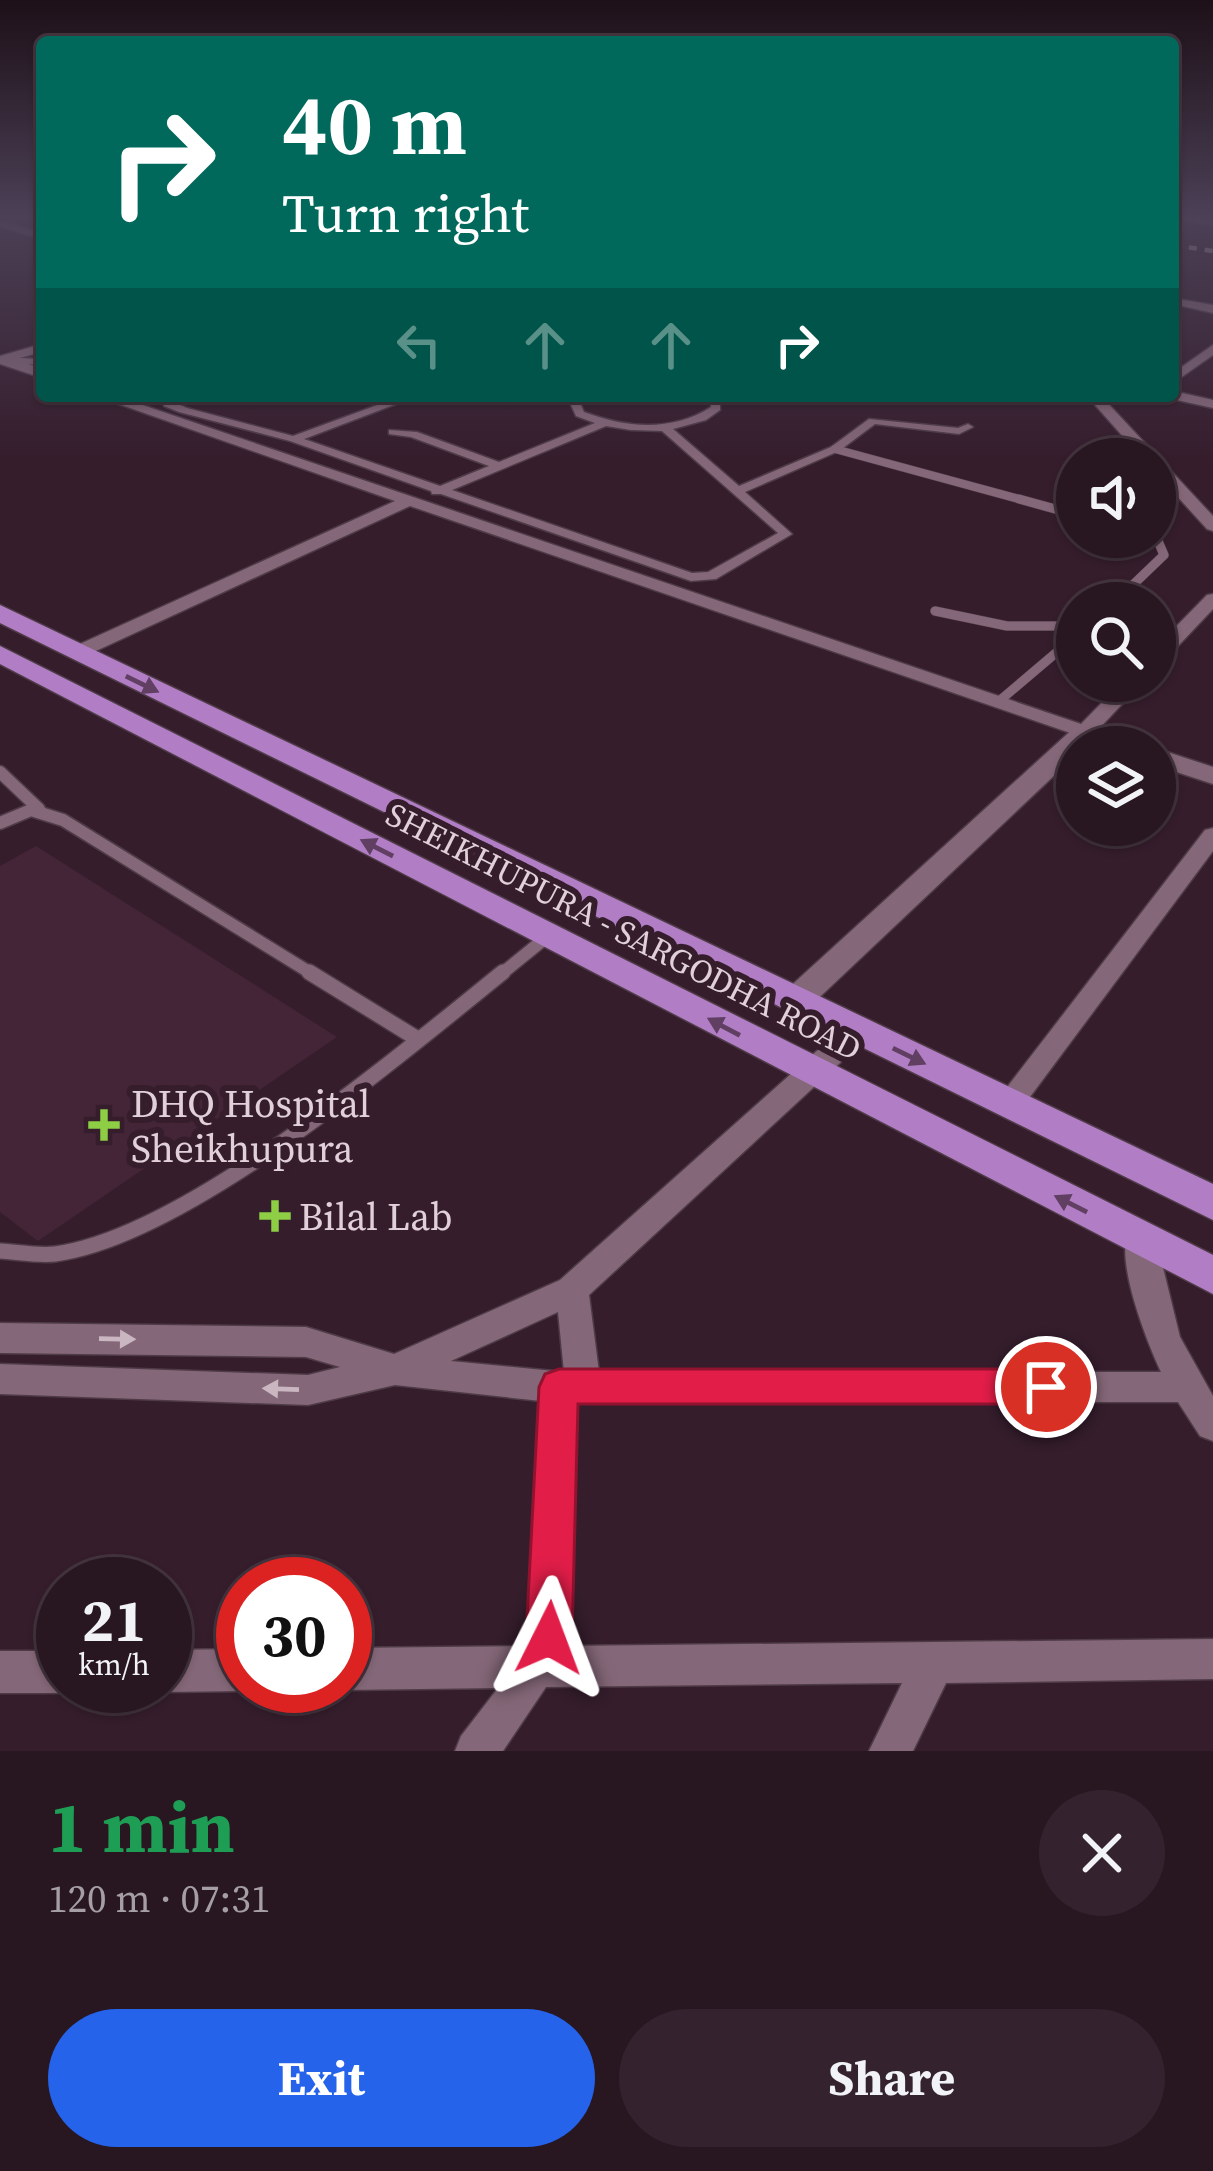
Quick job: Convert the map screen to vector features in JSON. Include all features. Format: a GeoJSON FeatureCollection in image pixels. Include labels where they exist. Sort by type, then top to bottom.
{"type":"FeatureCollection","features":[{"type":"Feature","properties":{"kind":"highway","name":"SHEIKHUPURA - SARGODHA ROAD"},"geometry":{"type":"LineString","coordinates":[[0,613],[1213,1203]]}},
{"type":"Feature","properties":{"kind":"highway","name":"SHEIKHUPURA - SARGODHA ROAD"},"geometry":{"type":"LineString","coordinates":[[0,654],[1213,1276]]}},
{"type":"Feature","properties":{"kind":"highway"},"geometry":{"type":"LineString","coordinates":[[153,733],[197,711]]}},
{"type":"Feature","properties":{"kind":"street"},"geometry":{"type":"LineString","coordinates":[[1179,303],[1213,309]]}},
{"type":"Feature","properties":{"kind":"street"},"geometry":{"type":"LineString","coordinates":[[1179,374],[1213,349]]}},
{"type":"Feature","properties":{"kind":"street"},"geometry":{"type":"LineString","coordinates":[[2,360],[36,350]]}},
{"type":"Feature","properties":{"kind":"street"},"geometry":{"type":"LineString","coordinates":[[2,360],[36,362]]}},
{"type":"Feature","properties":{"kind":"street"},"geometry":{"type":"LineString","coordinates":[[2,360],[36,372]]}},
{"type":"Feature","properties":{"kind":"street"},"geometry":{"type":"LineString","coordinates":[[1179,396],[1213,404]]}},
{"type":"Feature","properties":{"kind":"street"},"geometry":{"type":"LineString","coordinates":[[121,402],[1068,726]]}},
{"type":"Feature","properties":{"kind":"street"},"geometry":{"type":"LineString","coordinates":[[168,402],[294,439],[701,579],[786,534],[663,426]]}},
{"type":"Feature","properties":{"kind":"street"},"geometry":{"type":"LineString","coordinates":[[294,439],[403,402]]}},
{"type":"Feature","properties":{"kind":"street"},"geometry":{"type":"LineString","coordinates":[[570,402],[580,414],[604,422],[663,426],[710,413],[713,402]]}},
{"type":"Feature","properties":{"kind":"street"},"geometry":{"type":"LineString","coordinates":[[1099,402],[1132,438]]}},
{"type":"Feature","properties":{"kind":"street"},"geometry":{"type":"LineString","coordinates":[[349,419],[502,466]]}},
{"type":"Feature","properties":{"kind":"street"},"geometry":{"type":"LineString","coordinates":[[738,491],[835,449],[873,421],[959,431],[968,427]]}},
{"type":"Feature","properties":{"kind":"street"},"geometry":{"type":"LineString","coordinates":[[78,652],[409,500],[604,422]]}},
{"type":"Feature","properties":{"kind":"street"},"geometry":{"type":"LineString","coordinates":[[1176,486],[1213,526]]}},
{"type":"Feature","properties":{"kind":"street"},"geometry":{"type":"LineString","coordinates":[[1176,637],[1213,599]]}},
{"type":"Feature","properties":{"kind":"street"},"geometry":{"type":"LineString","coordinates":[[1091,726],[1114,702]]}},
{"type":"Feature","properties":{"kind":"street"},"geometry":{"type":"LineString","coordinates":[[795,1001],[1056,759]]}},
{"type":"Feature","properties":{"kind":"street"},"geometry":{"type":"LineString","coordinates":[[1176,763],[1213,776]]}},
{"type":"Feature","properties":{"kind":"street"},"geometry":{"type":"LineString","coordinates":[[1008,1106],[1213,835]]}},
{"type":"Feature","properties":{"kind":"street"},"geometry":{"type":"LineString","coordinates":[[0,1379],[308,1390],[395,1370],[572,1290],[857,1031]]}},
{"type":"Feature","properties":{"kind":"street"},"geometry":{"type":"LineString","coordinates":[[1140,1239],[1156,1328],[1185,1387],[1213,1425]]}},
{"type":"Feature","properties":{"kind":"street"},"geometry":{"type":"LineString","coordinates":[[476,1751],[537,1666],[551,1628],[571,1387],[572,1290]]}},
{"type":"Feature","properties":{"kind":"street"},"geometry":{"type":"LineString","coordinates":[[0,1337],[306,1342],[395,1370],[571,1387],[1185,1387]]}},
{"type":"Feature","properties":{"kind":"street"},"geometry":{"type":"LineString","coordinates":[[372,1669],[1213,1659]]}},
{"type":"Feature","properties":{"kind":"street"},"geometry":{"type":"LineString","coordinates":[[890,1751],[934,1663]]}},
{"type":"Feature","properties":{"kind":"street"},"geometry":{"type":"LineString","coordinates":[[0,1672],[36,1672]]}},
{"type":"Feature","properties":{"kind":"lane"},"geometry":{"type":"LineString","coordinates":[[835,449],[1056,509]]}},
{"type":"Feature","properties":{"kind":"lane"},"geometry":{"type":"LineString","coordinates":[[1136,582],[1161,558]]}},
{"type":"Feature","properties":{"kind":"lane"},"geometry":{"type":"LineString","coordinates":[[934,610],[1056,629]]}},
{"type":"Feature","properties":{"kind":"lane"},"geometry":{"type":"LineString","coordinates":[[998,702],[1056,649]]}},
{"type":"Feature","properties":{"kind":"lane"},"geometry":{"type":"LineString","coordinates":[[0,772],[40,810],[91,835],[416,1038]]}},
{"type":"Feature","properties":{"kind":"lane"},"geometry":{"type":"LineString","coordinates":[[0,823],[40,810]]}},
{"type":"Feature","properties":{"kind":"lane"},"geometry":{"type":"LineString","coordinates":[[0,1252],[29,1258],[76,1248],[229,1178],[549,935]]}},
{"type":"Feature","properties":{"kind":"shaded area","name":"DHQ Hospital Sheikhupura"},"geometry":{"type":"Polygon","coordinates":[[[36,846],[337,1037],[38,1241],[0,1212],[0,866],[36,846]]]}},
{"type":"Feature","properties":{"kind":"place","name":"DHQ Hospital Sheikhupura"},"geometry":{"type":"Point","coordinates":[104,1125]}},
{"type":"Feature","properties":{"kind":"place","name":"Bilal Lab"},"geometry":{"type":"Point","coordinates":[275,1216]}},
{"type":"Feature","properties":{"kind":"route"},"geometry":{"type":"LineString","coordinates":[[549,1638],[559,1387],[1046,1387]]}}]}
